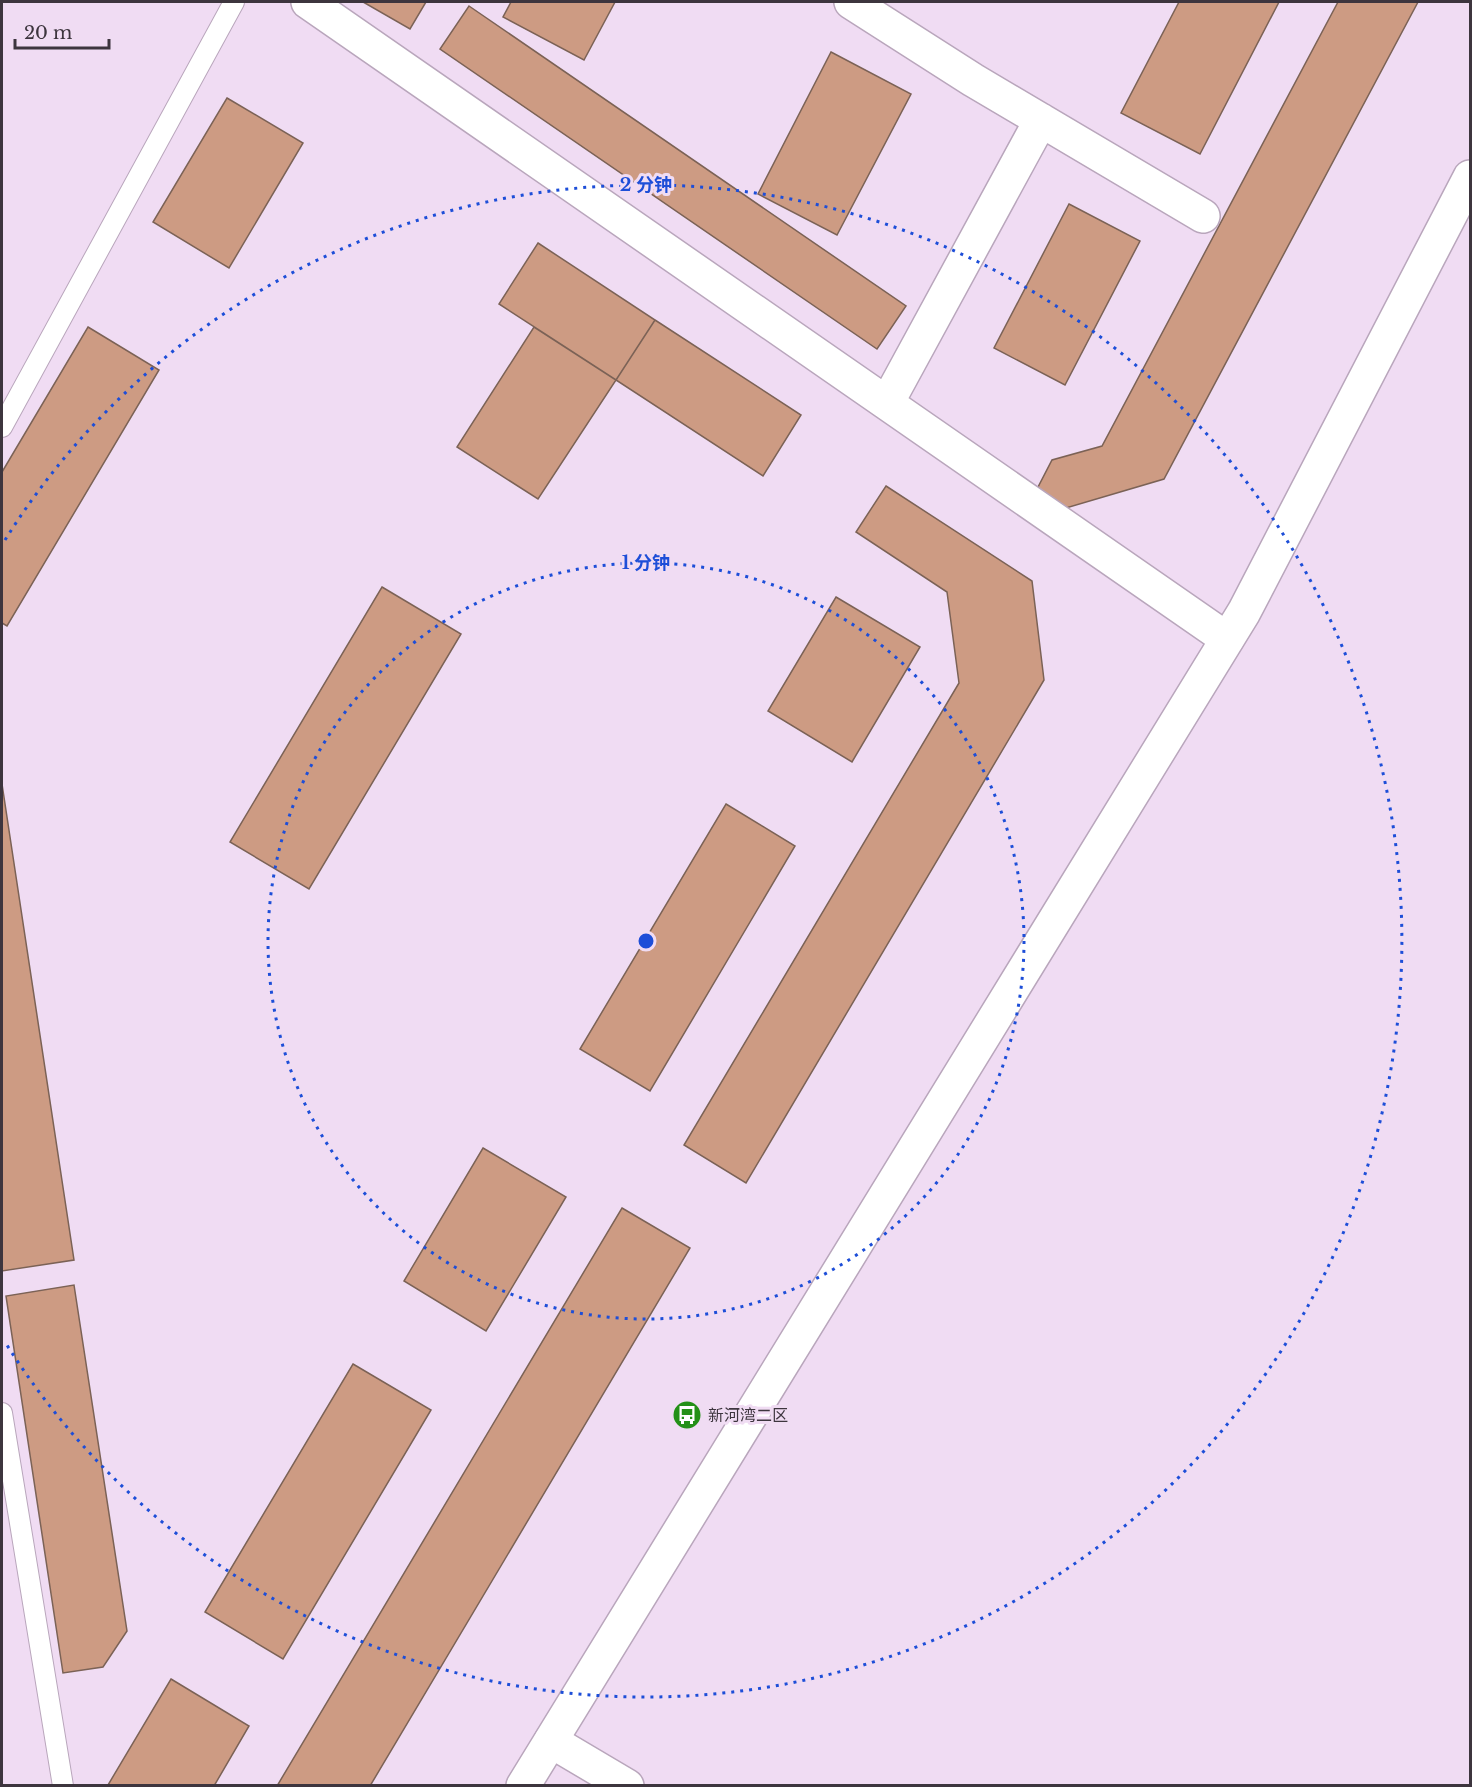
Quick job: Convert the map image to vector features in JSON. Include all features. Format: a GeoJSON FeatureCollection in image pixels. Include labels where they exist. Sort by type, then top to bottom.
{"type":"FeatureCollection","features":[{"type":"Feature","properties":{"kind":"street"},"geometry":{"type":"LineString","coordinates":[[308,2],[1227,639]]}},
{"type":"Feature","properties":{"kind":"street"},"geometry":{"type":"LineString","coordinates":[[852,2],[973,80],[1203,216]]}},
{"type":"Feature","properties":{"kind":"street"},"geometry":{"type":"LineString","coordinates":[[887,403],[1041,120]]}},
{"type":"Feature","properties":{"kind":"street"},"geometry":{"type":"LineString","coordinates":[[523,1785],[1244,612],[1470,177]]}},
{"type":"Feature","properties":{"kind":"street"},"geometry":{"type":"LineString","coordinates":[[551,1741],[627,1785]]}},
{"type":"Feature","properties":{"kind":"lane"},"geometry":{"type":"LineString","coordinates":[[2,427],[234,2]]}},
{"type":"Feature","properties":{"kind":"lane"},"geometry":{"type":"LineString","coordinates":[[2,1413],[63,1785]]}},
{"type":"Feature","properties":{"kind":"building"},"geometry":{"type":"Polygon","coordinates":[[[363,2],[426,2],[410,29],[363,2]]]}},
{"type":"Feature","properties":{"kind":"building"},"geometry":{"type":"Polygon","coordinates":[[[511,2],[615,2],[584,60],[503,17],[511,2]]]}},
{"type":"Feature","properties":{"kind":"building"},"geometry":{"type":"Polygon","coordinates":[[[1179,2],[1279,2],[1200,154],[1121,113],[1179,2]]]}},
{"type":"Feature","properties":{"kind":"building"},"geometry":{"type":"Polygon","coordinates":[[[1338,2],[1418,2],[1164,479],[1066,508],[1036,491],[1052,460],[1102,446],[1338,2]]]}},
{"type":"Feature","properties":{"kind":"building"},"geometry":{"type":"Polygon","coordinates":[[[469,6],[906,306],[877,349],[440,49],[469,6]]]}},
{"type":"Feature","properties":{"kind":"building"},"geometry":{"type":"Polygon","coordinates":[[[831,52],[911,94],[837,235],[758,194],[831,52]]]}},
{"type":"Feature","properties":{"kind":"building"},"geometry":{"type":"Polygon","coordinates":[[[227,98],[303,143],[229,268],[153,222],[227,98]]]}},
{"type":"Feature","properties":{"kind":"building"},"geometry":{"type":"Polygon","coordinates":[[[1069,204],[1140,241],[1065,385],[994,348],[1069,204]]]}},
{"type":"Feature","properties":{"kind":"building"},"geometry":{"type":"Polygon","coordinates":[[[538,243],[655,320],[616,380],[499,304],[538,243]]]}},
{"type":"Feature","properties":{"kind":"building"},"geometry":{"type":"Polygon","coordinates":[[[655,320],[801,415],[763,476],[616,380],[655,320]]]}},
{"type":"Feature","properties":{"kind":"building"},"geometry":{"type":"Polygon","coordinates":[[[88,327],[159,370],[7,626],[2,623],[2,472],[88,327]]]}},
{"type":"Feature","properties":{"kind":"building"},"geometry":{"type":"Polygon","coordinates":[[[534,327],[616,380],[538,499],[457,447],[534,327]]]}},
{"type":"Feature","properties":{"kind":"building"},"geometry":{"type":"Polygon","coordinates":[[[886,486],[1032,581],[1044,680],[746,1183],[684,1145],[959,683],[947,592],[856,532],[886,486]]]}},
{"type":"Feature","properties":{"kind":"building"},"geometry":{"type":"Polygon","coordinates":[[[382,587],[461,634],[309,889],[230,842],[382,587]]]}},
{"type":"Feature","properties":{"kind":"building"},"geometry":{"type":"Polygon","coordinates":[[[836,597],[920,647],[852,762],[768,711],[836,597]]]}},
{"type":"Feature","properties":{"kind":"building"},"geometry":{"type":"Polygon","coordinates":[[[2,784],[74,1260],[2,1271],[2,784]]]}},
{"type":"Feature","properties":{"kind":"building"},"geometry":{"type":"Polygon","coordinates":[[[726,804],[795,846],[650,1091],[580,1049],[726,804]]]}},
{"type":"Feature","properties":{"kind":"building"},"geometry":{"type":"Polygon","coordinates":[[[483,1148],[566,1197],[486,1331],[404,1281],[483,1148]]]}},
{"type":"Feature","properties":{"kind":"building"},"geometry":{"type":"Polygon","coordinates":[[[622,1208],[690,1248],[370,1786],[277,1786],[622,1208]]]}},
{"type":"Feature","properties":{"kind":"building"},"geometry":{"type":"Polygon","coordinates":[[[74,1285],[127,1631],[103,1667],[63,1673],[6,1296],[74,1285]]]}},
{"type":"Feature","properties":{"kind":"building"},"geometry":{"type":"Polygon","coordinates":[[[353,1364],[431,1410],[283,1659],[205,1612],[353,1364]]]}},
{"type":"Feature","properties":{"kind":"building"},"geometry":{"type":"Polygon","coordinates":[[[171,1679],[249,1726],[214,1786],[108,1785],[171,1679]]]}},
{"type":"Feature","properties":{"kind":"place","name":"新河湾二区"},"geometry":{"type":"Point","coordinates":[687,1415]}}]}
